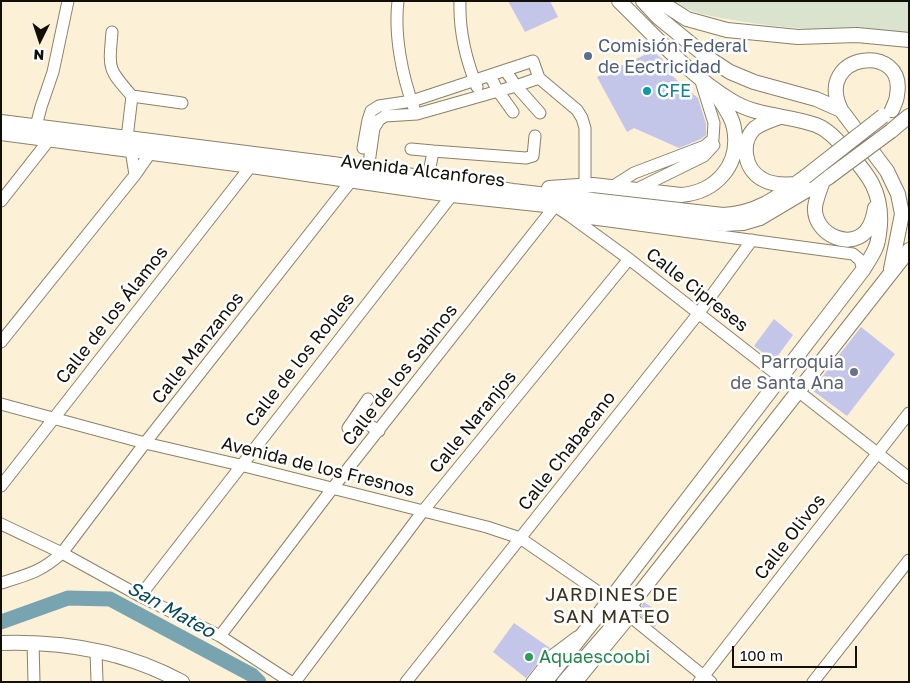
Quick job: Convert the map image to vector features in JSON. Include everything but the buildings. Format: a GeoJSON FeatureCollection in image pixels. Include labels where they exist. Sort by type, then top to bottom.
{"type":"FeatureCollection","features":[{"type":"Feature","properties":{"kind":"main road"},"geometry":{"type":"LineString","coordinates":[[513,190],[585,186],[612,187],[669,194],[692,194],[713,185],[723,174],[732,157],[734,148],[734,127],[728,112],[706,83],[619,1]]}},
{"type":"Feature","properties":{"kind":"main road"},"geometry":{"type":"LineString","coordinates":[[642,1],[658,17],[707,57],[730,72],[754,82],[816,99],[842,110]]}},
{"type":"Feature","properties":{"kind":"main road"},"geometry":{"type":"LineString","coordinates":[[659,1],[687,19],[727,30],[798,37],[857,34],[909,40]]}},
{"type":"Feature","properties":{"kind":"main road"},"geometry":{"type":"LineString","coordinates":[[564,682],[628,614],[678,545],[909,249],[898,194],[887,172],[838,102],[836,87],[841,74],[848,66],[858,61],[871,59],[882,62],[889,67],[898,85],[898,95],[888,113]]}},
{"type":"Feature","properties":{"kind":"main road"},"geometry":{"type":"LineString","coordinates":[[545,682],[863,270],[877,246],[880,219],[878,195],[871,180],[861,166],[831,133],[817,126],[743,107],[706,83]]}},
{"type":"Feature","properties":{"kind":"main road","name":"Avenida Alcanfores"},"geometry":{"type":"LineString","coordinates":[[1,122],[36,126],[130,143],[364,169],[513,190],[723,215],[739,214],[756,209],[800,181],[909,98]]}},
{"type":"Feature","properties":{"kind":"main road","name":"Avenida Alcanfores"},"geometry":{"type":"LineString","coordinates":[[1,134],[49,140],[130,143],[151,152],[452,195],[724,224],[743,223],[767,214],[826,179],[909,116]]}},
{"type":"Feature","properties":{"kind":"main road"},"geometry":{"type":"LineString","coordinates":[[781,117],[755,129],[749,137],[746,147],[746,158],[753,171],[770,183],[788,185],[800,181]]}},
{"type":"Feature","properties":{"kind":"main road"},"geometry":{"type":"LineString","coordinates":[[887,172],[896,179],[909,184]]}},
{"type":"Feature","properties":{"kind":"main road"},"geometry":{"type":"LineString","coordinates":[[826,179],[815,208],[817,219],[824,230],[834,238],[843,240],[854,239],[864,234],[870,226],[878,195]]}},
{"type":"Feature","properties":{"kind":"main road"},"geometry":{"type":"LineString","coordinates":[[890,274],[902,214]]}},
{"type":"Feature","properties":{"kind":"main road"},"geometry":{"type":"LineString","coordinates":[[1,644],[33,642],[96,650],[182,682]]}},
{"type":"Feature","properties":{"kind":"street"},"geometry":{"type":"LineString","coordinates":[[36,126],[53,72],[68,1]]}},
{"type":"Feature","properties":{"kind":"street"},"geometry":{"type":"LineString","coordinates":[[398,1],[396,19],[400,50],[417,114]]}},
{"type":"Feature","properties":{"kind":"street"},"geometry":{"type":"LineString","coordinates":[[460,1],[463,40],[480,96]]}},
{"type":"Feature","properties":{"kind":"street"},"geometry":{"type":"LineString","coordinates":[[112,32],[110,63],[114,76],[132,96],[182,103]]}},
{"type":"Feature","properties":{"kind":"street"},"geometry":{"type":"LineString","coordinates":[[364,169],[370,133],[368,120],[371,111],[379,106],[412,100],[490,76],[533,60],[539,78],[577,110],[582,118],[585,128],[585,186]]}},
{"type":"Feature","properties":{"kind":"street"},"geometry":{"type":"LineString","coordinates":[[505,70],[516,86],[540,113]]}},
{"type":"Feature","properties":{"kind":"street"},"geometry":{"type":"LineString","coordinates":[[490,76],[513,112]]}},
{"type":"Feature","properties":{"kind":"street"},"geometry":{"type":"LineString","coordinates":[[370,133],[379,120],[385,116],[417,114],[539,78]]}},
{"type":"Feature","properties":{"kind":"street"},"geometry":{"type":"LineString","coordinates":[[612,187],[634,173],[705,146],[713,140],[714,122],[706,83]]}},
{"type":"Feature","properties":{"kind":"street"},"geometry":{"type":"LineString","coordinates":[[635,190],[704,156],[716,143],[720,133],[719,123],[706,83]]}},
{"type":"Feature","properties":{"kind":"street"},"geometry":{"type":"LineString","coordinates":[[454,87],[459,103]]}},
{"type":"Feature","properties":{"kind":"street"},"geometry":{"type":"LineString","coordinates":[[132,96],[130,143],[135,175]]}},
{"type":"Feature","properties":{"kind":"street"},"geometry":{"type":"LineString","coordinates":[[411,149],[526,158],[533,156],[535,153],[535,136]]}},
{"type":"Feature","properties":{"kind":"street"},"geometry":{"type":"LineString","coordinates":[[1,201],[49,140]]}},
{"type":"Feature","properties":{"kind":"street"},"geometry":{"type":"LineString","coordinates":[[1,342],[135,175],[151,152]]}},
{"type":"Feature","properties":{"kind":"street"},"geometry":{"type":"LineString","coordinates":[[428,178],[433,152]]}},
{"type":"Feature","properties":{"kind":"street","name":"Calle de los Álamos"},"geometry":{"type":"LineString","coordinates":[[1,486],[251,166]]}},
{"type":"Feature","properties":{"kind":"street","name":"Calle Manzanos"},"geometry":{"type":"LineString","coordinates":[[1,583],[37,572],[49,565],[62,553],[145,443],[351,181],[364,169]]}},
{"type":"Feature","properties":{"kind":"street","name":"Calle de los Robles"},"geometry":{"type":"LineString","coordinates":[[140,596],[240,465],[452,195]]}},
{"type":"Feature","properties":{"kind":"street","name":"Calle Cipreses"},"geometry":{"type":"LineString","coordinates":[[555,206],[629,259],[909,478]]}},
{"type":"Feature","properties":{"kind":"street","name":"Calle de los Sabinos"},"geometry":{"type":"LineString","coordinates":[[220,636],[332,489],[379,432],[555,206]]}},
{"type":"Feature","properties":{"kind":"street"},"geometry":{"type":"LineString","coordinates":[[570,216],[853,254],[860,260],[863,270]]}},
{"type":"Feature","properties":{"kind":"street","name":"Calle Chabacano"},"geometry":{"type":"LineString","coordinates":[[406,682],[698,314],[752,240]]}},
{"type":"Feature","properties":{"kind":"street","name":"Calle Naranjos"},"geometry":{"type":"LineString","coordinates":[[295,682],[423,511],[629,259]]}},
{"type":"Feature","properties":{"kind":"street"},"geometry":{"type":"LineString","coordinates":[[348,428],[368,399]]}},
{"type":"Feature","properties":{"kind":"street","name":"Avenida de los Fresnos"},"geometry":{"type":"LineString","coordinates":[[1,404],[145,443],[487,527],[520,538],[628,614]]}},
{"type":"Feature","properties":{"kind":"street","name":"Calle Olivos"},"geometry":{"type":"LineString","coordinates":[[705,680],[909,413]]}},
{"type":"Feature","properties":{"kind":"street"},"geometry":{"type":"LineString","coordinates":[[356,417],[379,432]]}},
{"type":"Feature","properties":{"kind":"street"},"geometry":{"type":"LineString","coordinates":[[1,524],[62,553],[140,596],[220,636],[291,682]]}},
{"type":"Feature","properties":{"kind":"street"},"geometry":{"type":"LineString","coordinates":[[813,682],[909,560]]}},
{"type":"Feature","properties":{"kind":"street"},"geometry":{"type":"LineString","coordinates":[[576,682],[628,614],[705,680]]}},
{"type":"Feature","properties":{"kind":"street"},"geometry":{"type":"LineString","coordinates":[[532,682],[553,655],[586,630]]}},
{"type":"Feature","properties":{"kind":"street"},"geometry":{"type":"LineString","coordinates":[[33,642],[34,682]]}},
{"type":"Feature","properties":{"kind":"street"},"geometry":{"type":"LineString","coordinates":[[96,650],[97,682]]}},
{"type":"Feature","properties":{"kind":"green space"},"geometry":{"type":"Polygon","coordinates":[[[671,1],[909,1],[909,35],[821,30],[755,23],[700,13],[671,1]]]}},
{"type":"Feature","properties":{"kind":"waterway","name":"San Mateo"},"geometry":{"type":"LineString","coordinates":[[1,622],[68,598],[110,599],[252,675],[259,682]]}},
{"type":"Feature","properties":{"kind":"place","name":"Comisión Federal de Eectricidad"},"geometry":{"type":"Point","coordinates":[588,56]}},
{"type":"Feature","properties":{"kind":"place","name":"CFE"},"geometry":{"type":"Point","coordinates":[647,91]}},
{"type":"Feature","properties":{"kind":"place","name":"Parroquia de Santa Ana"},"geometry":{"type":"Point","coordinates":[854,372]}},
{"type":"Feature","properties":{"kind":"place","name":"Aquaescoobi"},"geometry":{"type":"Point","coordinates":[529,657]}},
{"type":"Feature","properties":{"kind":"district","name":"JARDINES DE SAN MATEO"},"geometry":{"type":"Point","coordinates":[612,606]}}]}
